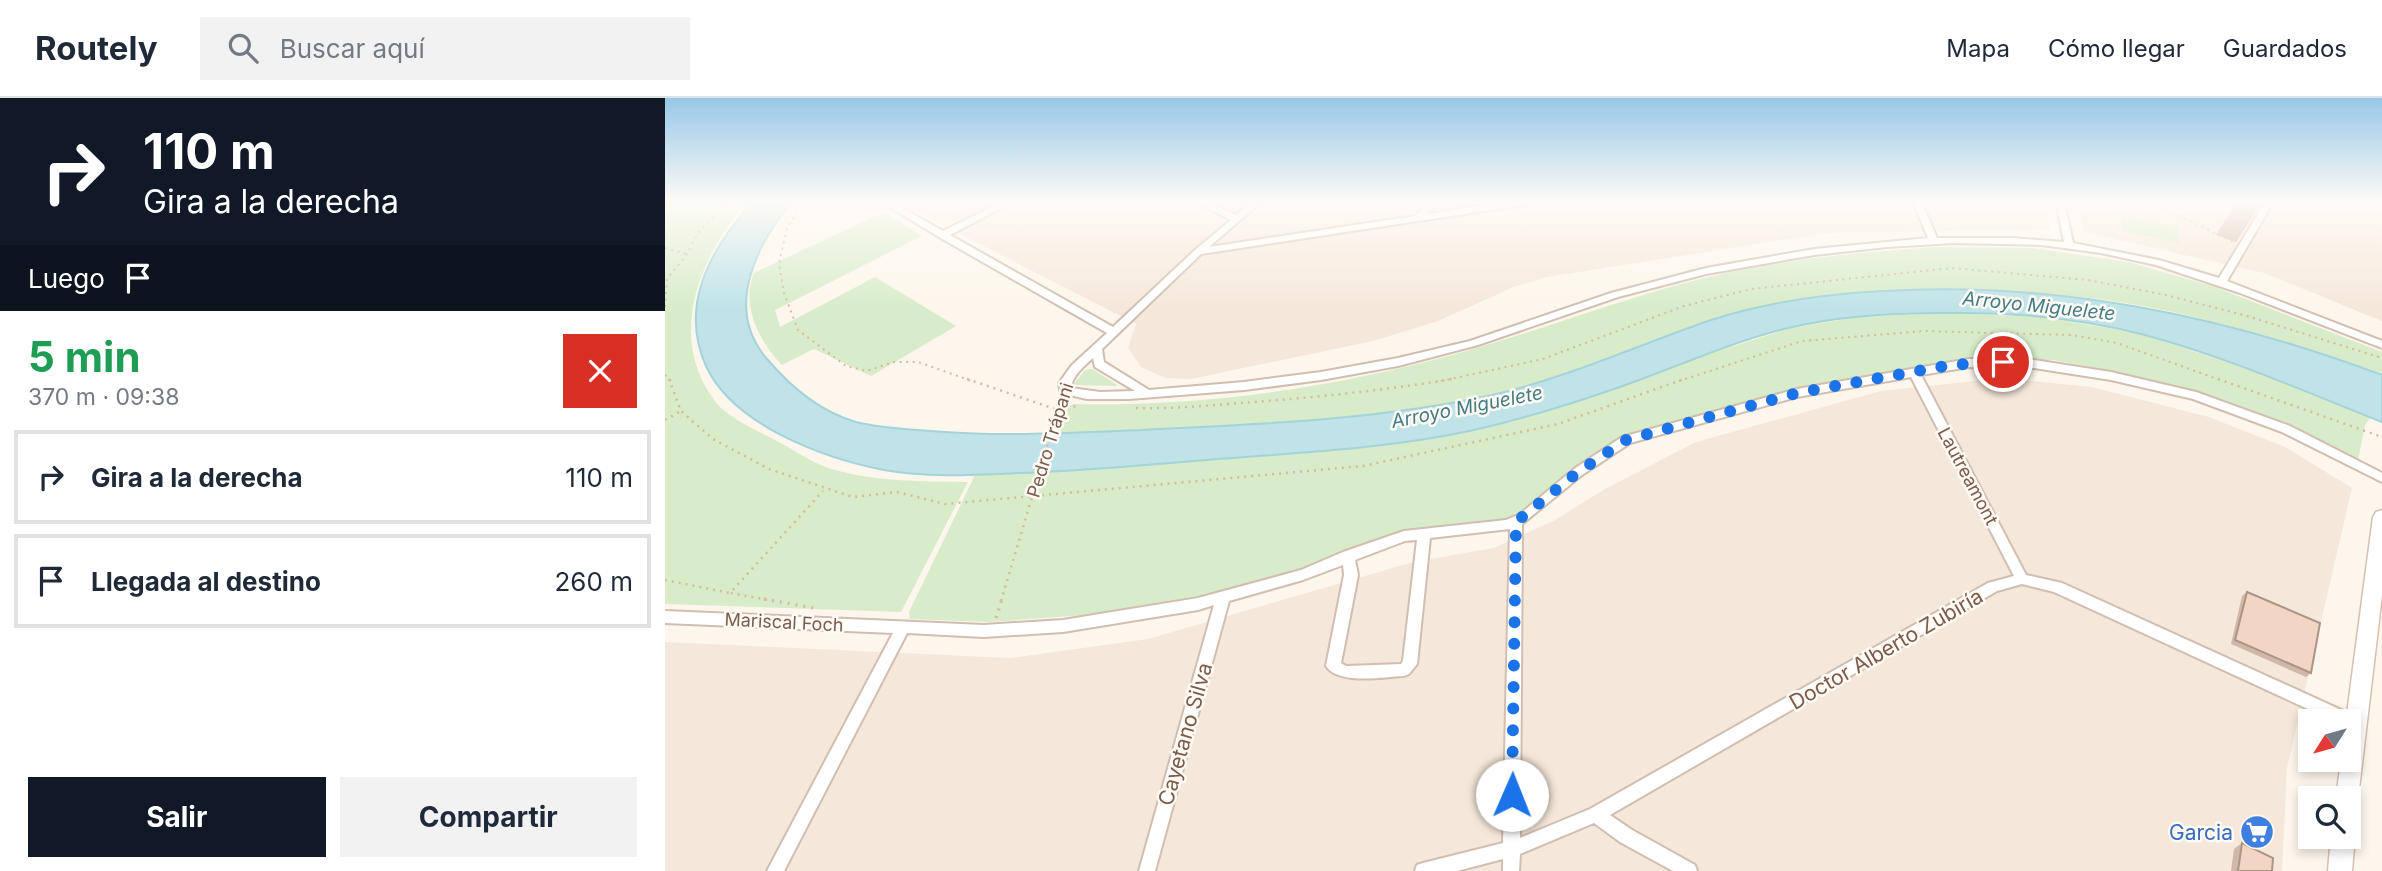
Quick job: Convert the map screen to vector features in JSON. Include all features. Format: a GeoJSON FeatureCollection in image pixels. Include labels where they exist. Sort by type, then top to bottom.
{"type":"FeatureCollection","features":[{"type":"Feature","properties":{"kind":"main road"},"geometry":{"type":"LineString","coordinates":[[2358,709],[2374,647],[2382,517]]}},
{"type":"Feature","properties":{"kind":"main road"},"geometry":{"type":"LineString","coordinates":[[2340,871],[2342,849]]}},
{"type":"Feature","properties":{"kind":"street"},"geometry":{"type":"LineString","coordinates":[[947,237],[1113,332]]}},
{"type":"Feature","properties":{"kind":"street","name":"Pedro Trápani"},"geometry":{"type":"LineString","coordinates":[[1065,390],[1069,376],[1216,237]]}},
{"type":"Feature","properties":{"kind":"street"},"geometry":{"type":"LineString","coordinates":[[1198,252],[1295,237]]}},
{"type":"Feature","properties":{"kind":"street"},"geometry":{"type":"LineString","coordinates":[[1932,237],[1934,241]]}},
{"type":"Feature","properties":{"kind":"street"},"geometry":{"type":"LineString","coordinates":[[2067,237],[2069,245]]}},
{"type":"Feature","properties":{"kind":"street"},"geometry":{"type":"LineString","coordinates":[[2220,284],[2248,237]]}},
{"type":"Feature","properties":{"kind":"street"},"geometry":{"type":"LineString","coordinates":[[1065,390],[1078,394],[1149,394],[1232,388],[1389,364],[1478,342],[1632,289],[1700,273],[1817,252],[1934,241],[2069,245],[2162,264],[2382,345]]}},
{"type":"Feature","properties":{"kind":"street"},"geometry":{"type":"LineString","coordinates":[[1097,349],[1099,364],[1123,381],[1149,394]]}},
{"type":"Feature","properties":{"kind":"street"},"geometry":{"type":"LineString","coordinates":[[1511,871],[1516,522],[1578,472],[1626,440],[1797,393],[1969,363],[2020,363],[2143,383],[2196,396],[2277,426],[2382,478]]}},
{"type":"Feature","properties":{"kind":"street","name":"Lautreamont"},"geometry":{"type":"LineString","coordinates":[[1915,373],[2022,579]]}},
{"type":"Feature","properties":{"kind":"street","name":"Mariscal Foch"},"geometry":{"type":"LineString","coordinates":[[665,617],[993,630],[1063,626],[1223,598],[1303,576],[1389,540],[1516,522]]}},
{"type":"Feature","properties":{"kind":"street"},"geometry":{"type":"LineString","coordinates":[[1349,556],[1351,575],[1333,666],[1344,672],[1404,670],[1410,664],[1424,533]]}},
{"type":"Feature","properties":{"kind":"street"},"geometry":{"type":"LineString","coordinates":[[2022,579],[2057,587],[2323,709]]}},
{"type":"Feature","properties":{"kind":"street","name":"Doctor Alberto Zubiría"},"geometry":{"type":"LineString","coordinates":[[1423,871],[1511,849],[1596,815],[1993,587],[2022,579]]}},
{"type":"Feature","properties":{"kind":"street","name":"Cayetano Silva"},"geometry":{"type":"LineString","coordinates":[[1147,871],[1223,598]]}},
{"type":"Feature","properties":{"kind":"street"},"geometry":{"type":"LineString","coordinates":[[775,871],[903,627]]}},
{"type":"Feature","properties":{"kind":"street"},"geometry":{"type":"LineString","coordinates":[[1596,815],[1626,836],[1689,871]]}},
{"type":"Feature","properties":{"kind":"path"},"geometry":{"type":"LineString","coordinates":[[665,307],[667,278],[687,254],[696,237]]}},
{"type":"Feature","properties":{"kind":"path"},"geometry":{"type":"LineString","coordinates":[[2218,237],[2243,246]]}},
{"type":"Feature","properties":{"kind":"path"},"geometry":{"type":"LineString","coordinates":[[665,248],[687,254]]}},
{"type":"Feature","properties":{"kind":"path"},"geometry":{"type":"LineString","coordinates":[[665,375],[671,381],[681,411],[713,439],[769,469],[824,489],[853,497],[897,492],[945,505],[1032,496]]}},
{"type":"Feature","properties":{"kind":"path","name":"Pedro Trápani"},"geometry":{"type":"LineString","coordinates":[[993,630],[1065,390]]}},
{"type":"Feature","properties":{"kind":"path"},"geometry":{"type":"LineString","coordinates":[[665,420],[681,411]]}},
{"type":"Feature","properties":{"kind":"path"},"geometry":{"type":"LineString","coordinates":[[730,593],[824,489]]}},
{"type":"Feature","properties":{"kind":"path"},"geometry":{"type":"LineString","coordinates":[[665,580],[816,608]]}},
{"type":"Feature","properties":{"kind":"shaded area"},"geometry":{"type":"Polygon","coordinates":[[[966,237],[1801,237],[1547,277],[1516,286],[1438,321],[1373,341],[1191,379],[1165,378],[1141,367],[1128,348],[1136,324],[966,237]]]}},
{"type":"Feature","properties":{"kind":"shaded area"},"geometry":{"type":"Polygon","coordinates":[[[2106,237],[2382,237],[2382,321],[2264,273],[2106,237]]]}},
{"type":"Feature","properties":{"kind":"shaded area"},"geometry":{"type":"Polygon","coordinates":[[[2003,378],[2091,387],[2209,417],[2285,447],[2352,488],[2301,709],[2298,709],[2298,721],[2287,768],[2282,871],[665,871],[665,642],[1010,658],[1148,639],[1413,562],[1494,548],[1555,520],[1605,489],[1696,442],[1881,391],[2003,378]]]}},
{"type":"Feature","properties":{"kind":"green space"},"geometry":{"type":"Polygon","coordinates":[[[665,237],[721,237],[703,273],[694,300],[691,327],[693,354],[702,380],[718,405],[746,425],[828,468],[884,479],[968,482],[901,612],[665,604],[665,237]]]}},
{"type":"Feature","properties":{"kind":"green space"},"geometry":{"type":"Polygon","coordinates":[[[831,237],[920,237],[775,310],[780,327],[875,277],[956,326],[871,376],[814,349],[782,365],[766,346],[751,310],[749,297],[754,273],[831,237]]]}},
{"type":"Feature","properties":{"kind":"green space"},"geometry":{"type":"Polygon","coordinates":[[[2151,237],[2179,237],[2179,243],[2151,237]]]}},
{"type":"Feature","properties":{"kind":"green space"},"geometry":{"type":"Polygon","coordinates":[[[1933,247],[2032,248],[2129,262],[2215,287],[2382,352],[2382,375],[2208,320],[2100,299],[1973,291],[1879,292],[1816,298],[1754,309],[1687,329],[1523,387],[1435,405],[1327,419],[1055,434],[1061,412],[1073,404],[1224,398],[1323,384],[1470,350],[1708,277],[1820,258],[1933,247]]]}},
{"type":"Feature","properties":{"kind":"green space"},"geometry":{"type":"Polygon","coordinates":[[[1945,313],[2043,317],[2142,334],[2295,385],[2371,417],[2365,425],[2358,460],[2267,418],[2210,397],[2124,373],[2053,360],[1969,359],[1828,382],[1749,400],[1623,437],[1604,448],[1512,518],[1392,535],[1303,569],[1226,591],[1086,615],[989,622],[910,619],[909,612],[975,475],[1288,453],[1470,431],[1790,328],[1859,317],[1945,313]]]}},
{"type":"Feature","properties":{"kind":"green space"},"geometry":{"type":"Polygon","coordinates":[[[1092,369],[1117,386],[1073,385],[1085,370],[1092,369]]]}},
{"type":"Feature","properties":{"kind":"water","name":"Arroyo Miguelete"},"geometry":{"type":"Polygon","coordinates":[[[725,237],[767,237],[750,277],[746,298],[747,319],[754,339],[776,369],[819,405],[843,418],[884,427],[983,434],[1062,433],[1274,423],[1406,410],[1520,388],[1711,320],[1753,308],[1840,294],[1948,289],[2075,297],[2199,319],[2260,335],[2382,375],[2382,422],[2235,364],[2121,329],[2019,315],[1904,314],[1846,318],[1788,328],[1562,406],[1492,426],[1440,437],[1335,450],[1085,470],[969,475],[901,473],[834,457],[782,436],[758,422],[719,387],[706,366],[698,343],[696,320],[698,298],[713,257],[725,237]]]}},
{"type":"Feature","properties":{"kind":"building"},"geometry":{"type":"Polygon","coordinates":[[[2247,592],[2320,623],[2311,673],[2235,640],[2247,592]]]}},
{"type":"Feature","properties":{"kind":"building"},"geometry":{"type":"Polygon","coordinates":[[[2242,843],[2273,858],[2272,871],[2238,871],[2242,843]]]}},
{"type":"Feature","properties":{"kind":"place","name":"Garcia"},"geometry":{"type":"Point","coordinates":[2257,832]}},
{"type":"Feature","properties":{"kind":"route"},"geometry":{"type":"LineString","coordinates":[[1512,795],[1516,522],[1578,472],[1626,440],[1753,404],[1834,385],[1870,381],[1951,365],[2003,362]]}}]}
